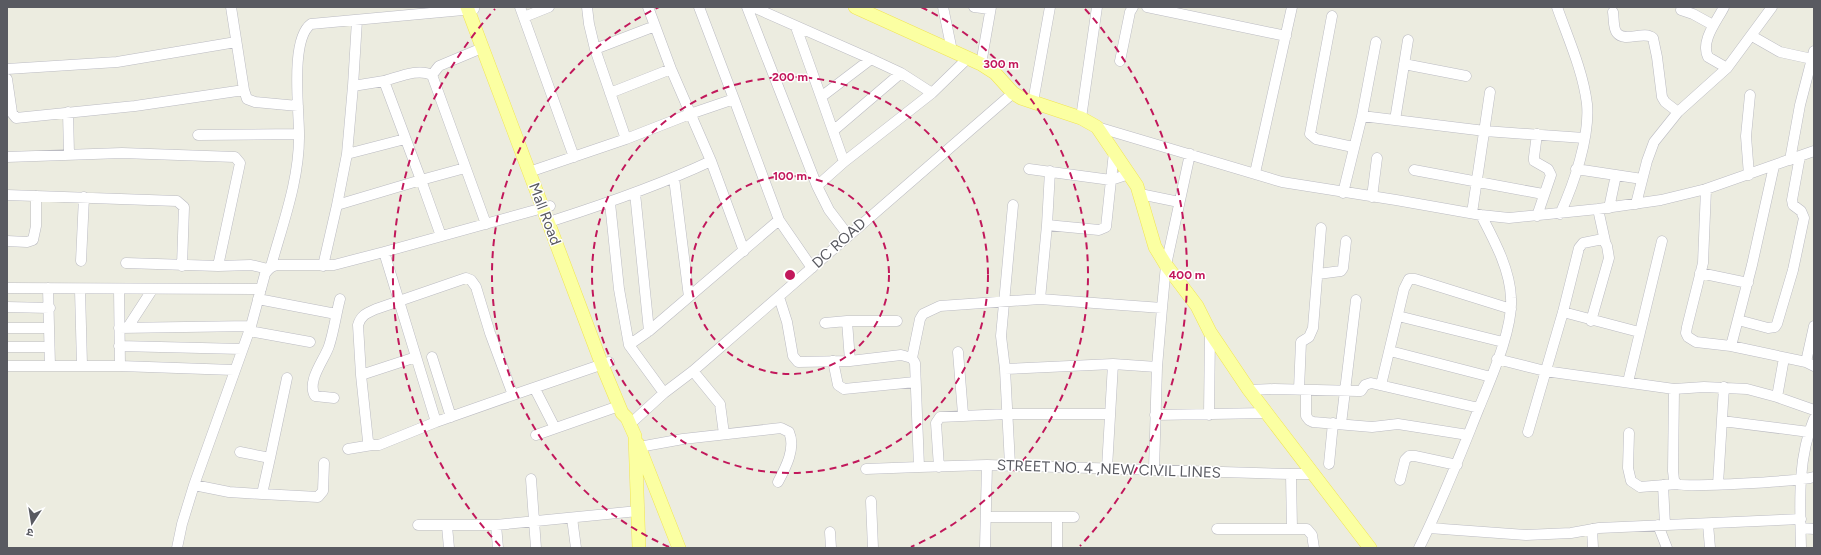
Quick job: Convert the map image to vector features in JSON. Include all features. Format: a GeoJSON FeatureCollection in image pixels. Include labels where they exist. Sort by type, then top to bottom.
{"type":"FeatureCollection","features":[{"type":"Feature","properties":{"kind":"main road"},"geometry":{"type":"LineString","coordinates":[[855,7],[981,64],[995,73],[1013,93],[1021,98],[1081,118],[1097,127],[1129,174],[1140,194],[1155,247],[1166,266],[1197,306],[1210,332],[1249,390],[1370,548]]}},
{"type":"Feature","properties":{"kind":"main road","name":"Mall Road"},"geometry":{"type":"LineString","coordinates":[[471,8],[482,48],[532,171]]}},
{"type":"Feature","properties":{"kind":"main road","name":"Mall Road"},"geometry":{"type":"LineString","coordinates":[[471,8],[605,363],[626,405],[632,431],[638,511],[639,548]]}},
{"type":"Feature","properties":{"kind":"main road","name":"Mall Road"},"geometry":{"type":"LineString","coordinates":[[546,207],[555,220],[619,406],[632,431]]}},
{"type":"Feature","properties":{"kind":"main road"},"geometry":{"type":"LineString","coordinates":[[632,431],[679,548]]}},
{"type":"Feature","properties":{"kind":"street"},"geometry":{"type":"LineString","coordinates":[[231,7],[244,90],[249,101],[298,106]]}},
{"type":"Feature","properties":{"kind":"street"},"geometry":{"type":"LineString","coordinates":[[549,7],[522,12],[574,156]]}},
{"type":"Feature","properties":{"kind":"street"},"geometry":{"type":"LineString","coordinates":[[587,7],[589,24],[595,49],[626,139]]}},
{"type":"Feature","properties":{"kind":"street"},"geometry":{"type":"LineString","coordinates":[[648,7],[671,69],[711,161],[744,251]]}},
{"type":"Feature","properties":{"kind":"street"},"geometry":{"type":"LineString","coordinates":[[699,7],[779,220],[812,268]]}},
{"type":"Feature","properties":{"kind":"street"},"geometry":{"type":"LineString","coordinates":[[747,7],[817,186],[829,210],[848,235]]}},
{"type":"Feature","properties":{"kind":"street"},"geometry":{"type":"LineString","coordinates":[[753,7],[901,73],[932,93]]}},
{"type":"Feature","properties":{"kind":"street"},"geometry":{"type":"LineString","coordinates":[[943,7],[952,51]]}},
{"type":"Feature","properties":{"kind":"street"},"geometry":{"type":"LineString","coordinates":[[974,7],[990,8],[981,64]]}},
{"type":"Feature","properties":{"kind":"street"},"geometry":{"type":"LineString","coordinates":[[1033,102],[1050,7]]}},
{"type":"Feature","properties":{"kind":"street"},"geometry":{"type":"LineString","coordinates":[[1081,118],[1097,7]]}},
{"type":"Feature","properties":{"kind":"street"},"geometry":{"type":"LineString","coordinates":[[1120,60],[1130,12],[1133,7]]}},
{"type":"Feature","properties":{"kind":"street"},"geometry":{"type":"LineString","coordinates":[[1147,7],[1286,36]]}},
{"type":"Feature","properties":{"kind":"street"},"geometry":{"type":"LineString","coordinates":[[1255,173],[1292,7]]}},
{"type":"Feature","properties":{"kind":"street"},"geometry":{"type":"LineString","coordinates":[[1557,7],[1583,85],[1587,113],[1584,138],[1576,169],[1560,214]]}},
{"type":"Feature","properties":{"kind":"street"},"geometry":{"type":"LineString","coordinates":[[1724,7],[1713,25],[1705,47],[1705,52],[1712,61],[1727,68]]}},
{"type":"Feature","properties":{"kind":"street"},"geometry":{"type":"LineString","coordinates":[[1636,204],[1642,179],[1654,142],[1678,112],[1727,68],[1772,7]]}},
{"type":"Feature","properties":{"kind":"street"},"geometry":{"type":"LineString","coordinates":[[177,548],[182,524],[194,485],[250,328],[261,289],[270,268],[291,195],[299,134],[297,65],[301,40],[306,28],[311,24],[471,8]]}},
{"type":"Feature","properties":{"kind":"street"},"geometry":{"type":"LineString","coordinates":[[1681,10],[1695,10],[1713,25]]}},
{"type":"Feature","properties":{"kind":"street"},"geometry":{"type":"LineString","coordinates":[[1613,12],[1616,31],[1619,35],[1624,37],[1648,35],[1653,38],[1662,97],[1665,102],[1678,112]]}},
{"type":"Feature","properties":{"kind":"street"},"geometry":{"type":"LineString","coordinates":[[1332,16],[1310,134],[1316,139],[1353,147]]}},
{"type":"Feature","properties":{"kind":"street"},"geometry":{"type":"LineString","coordinates":[[323,266],[347,154],[357,20]]}},
{"type":"Feature","properties":{"kind":"street"},"geometry":{"type":"LineString","coordinates":[[595,49],[655,26]]}},
{"type":"Feature","properties":{"kind":"street"},"geometry":{"type":"LineString","coordinates":[[796,27],[844,162]]}},
{"type":"Feature","properties":{"kind":"street"},"geometry":{"type":"LineString","coordinates":[[1738,320],[1768,328],[1775,327],[1793,270],[1804,218],[1801,211],[1793,205],[1792,200],[1795,158],[1800,106],[1813,55],[1780,52],[1752,36]]}},
{"type":"Feature","properties":{"kind":"street"},"geometry":{"type":"LineString","coordinates":[[1395,120],[1408,40]]}},
{"type":"Feature","properties":{"kind":"street"},"geometry":{"type":"LineString","coordinates":[[7,69],[117,62],[236,42]]}},
{"type":"Feature","properties":{"kind":"street"},"geometry":{"type":"LineString","coordinates":[[1343,192],[1353,147],[1362,116],[1376,42]]}},
{"type":"Feature","properties":{"kind":"street"},"geometry":{"type":"LineString","coordinates":[[432,75],[439,66],[482,48]]}},
{"type":"Feature","properties":{"kind":"street"},"geometry":{"type":"LineString","coordinates":[[817,186],[844,162],[932,93],[968,58]]}},
{"type":"Feature","properties":{"kind":"street"},"geometry":{"type":"LineString","coordinates":[[821,97],[871,59]]}},
{"type":"Feature","properties":{"kind":"street"},"geometry":{"type":"LineString","coordinates":[[1404,64],[1466,76]]}},
{"type":"Feature","properties":{"kind":"street"},"geometry":{"type":"LineString","coordinates":[[610,93],[671,69]]}},
{"type":"Feature","properties":{"kind":"street"},"geometry":{"type":"LineString","coordinates":[[353,86],[384,81],[418,72],[427,72],[432,75],[486,224]]}},
{"type":"Feature","properties":{"kind":"street"},"geometry":{"type":"LineString","coordinates":[[833,131],[901,73]]}},
{"type":"Feature","properties":{"kind":"street"},"geometry":{"type":"LineString","coordinates":[[7,79],[12,113],[16,118],[135,106],[244,90]]}},
{"type":"Feature","properties":{"kind":"street"},"geometry":{"type":"LineString","coordinates":[[384,81],[441,236]]}},
{"type":"Feature","properties":{"kind":"street"},"geometry":{"type":"LineString","coordinates":[[1419,548],[1457,465],[1491,377],[1503,342],[1511,309],[1511,287],[1506,268],[1477,214],[1478,182],[1490,92]]}},
{"type":"Feature","properties":{"kind":"street","name":"DC ROAD"},"geometry":{"type":"LineString","coordinates":[[632,431],[664,394],[779,297],[848,235],[1013,93]]}},
{"type":"Feature","properties":{"kind":"street"},"geometry":{"type":"LineString","coordinates":[[1748,174],[1746,136],[1750,94]]}},
{"type":"Feature","properties":{"kind":"street"},"geometry":{"type":"LineString","coordinates":[[532,171],[626,139],[690,114],[734,100]]}},
{"type":"Feature","properties":{"kind":"street"},"geometry":{"type":"LineString","coordinates":[[68,112],[69,154]]}},
{"type":"Feature","properties":{"kind":"street"},"geometry":{"type":"LineString","coordinates":[[1362,116],[1485,131],[1584,138]]}},
{"type":"Feature","properties":{"kind":"street"},"geometry":{"type":"LineString","coordinates":[[1097,127],[1282,182],[1509,218],[1609,208],[1636,204],[1706,189],[1814,151]]}},
{"type":"Feature","properties":{"kind":"street"},"geometry":{"type":"LineString","coordinates":[[198,135],[299,134]]}},
{"type":"Feature","properties":{"kind":"street"},"geometry":{"type":"LineString","coordinates":[[1537,134],[1534,162],[1548,169],[1551,176],[1543,194],[1537,216]]}},
{"type":"Feature","properties":{"kind":"street"},"geometry":{"type":"LineString","coordinates":[[347,154],[405,139]]}},
{"type":"Feature","properties":{"kind":"street"},"geometry":{"type":"LineString","coordinates":[[1047,225],[1103,230],[1107,224],[1114,152]]}},
{"type":"Feature","properties":{"kind":"street"},"geometry":{"type":"LineString","coordinates":[[7,157],[122,153],[235,156],[240,163],[218,266]]}},
{"type":"Feature","properties":{"kind":"street"},"geometry":{"type":"LineString","coordinates":[[1154,470],[1157,367],[1166,266],[1190,154]]}},
{"type":"Feature","properties":{"kind":"street"},"geometry":{"type":"LineString","coordinates":[[1372,197],[1377,158]]}},
{"type":"Feature","properties":{"kind":"street"},"geometry":{"type":"LineString","coordinates":[[555,220],[610,203],[674,178],[711,161]]}},
{"type":"Feature","properties":{"kind":"street"},"geometry":{"type":"LineString","coordinates":[[1731,346],[1748,283],[1774,166]]}},
{"type":"Feature","properties":{"kind":"street"},"geometry":{"type":"LineString","coordinates":[[337,205],[465,168]]}},
{"type":"Feature","properties":{"kind":"street"},"geometry":{"type":"LineString","coordinates":[[1030,169],[1111,180],[1129,174]]}},
{"type":"Feature","properties":{"kind":"street"},"geometry":{"type":"LineString","coordinates":[[1576,169],[1642,179]]}},
{"type":"Feature","properties":{"kind":"street"},"geometry":{"type":"LineString","coordinates":[[1414,170],[1543,194]]}},
{"type":"Feature","properties":{"kind":"street"},"geometry":{"type":"LineString","coordinates":[[1040,299],[1047,225],[1050,171]]}},
{"type":"Feature","properties":{"kind":"street"},"geometry":{"type":"LineString","coordinates":[[1609,208],[1616,175]]}},
{"type":"Feature","properties":{"kind":"street"},"geometry":{"type":"LineString","coordinates":[[674,178],[689,297]]}},
{"type":"Feature","properties":{"kind":"street"},"geometry":{"type":"LineString","coordinates":[[1706,189],[1704,250],[1687,327],[1686,333],[1688,337],[1696,342],[1731,346],[1810,364],[1814,326]]}},
{"type":"Feature","properties":{"kind":"street"},"geometry":{"type":"LineString","coordinates":[[635,193],[649,331]]}},
{"type":"Feature","properties":{"kind":"street"},"geometry":{"type":"LineString","coordinates":[[1140,194],[1179,202]]}},
{"type":"Feature","properties":{"kind":"street"},"geometry":{"type":"LineString","coordinates":[[7,195],[177,201],[184,207],[182,266]]}},
{"type":"Feature","properties":{"kind":"street"},"geometry":{"type":"LineString","coordinates":[[7,241],[27,242],[33,240],[36,226],[36,196]]}},
{"type":"Feature","properties":{"kind":"street"},"geometry":{"type":"LineString","coordinates":[[81,261],[84,197]]}},
{"type":"Feature","properties":{"kind":"street"},"geometry":{"type":"LineString","coordinates":[[610,203],[619,289],[628,345],[664,394]]}},
{"type":"Feature","properties":{"kind":"street"},"geometry":{"type":"LineString","coordinates":[[1010,465],[1005,369],[1001,336],[1013,205]]}},
{"type":"Feature","properties":{"kind":"street"},"geometry":{"type":"LineString","coordinates":[[126,263],[182,266],[251,265],[270,268],[323,266],[384,252],[546,207]]}},
{"type":"Feature","properties":{"kind":"street"},"geometry":{"type":"LineString","coordinates":[[1591,321],[1608,258],[1606,241],[1598,209]]}},
{"type":"Feature","properties":{"kind":"street"},"geometry":{"type":"LineString","coordinates":[[628,345],[649,331],[779,220]]}},
{"type":"Feature","properties":{"kind":"street"},"geometry":{"type":"LineString","coordinates":[[1321,228],[1313,328],[1311,334],[1301,342],[1300,346],[1302,390],[1307,418],[1313,422],[1379,427],[1388,424],[1398,424],[1468,435]]}},
{"type":"Feature","properties":{"kind":"street"},"geometry":{"type":"LineString","coordinates":[[1528,432],[1563,312],[1579,248],[1583,243],[1601,239],[1606,241]]}},
{"type":"Feature","properties":{"kind":"street"},"geometry":{"type":"LineString","coordinates":[[1318,274],[1341,271],[1343,268],[1346,241]]}},
{"type":"Feature","properties":{"kind":"street"},"geometry":{"type":"LineString","coordinates":[[1628,382],[1662,241]]}},
{"type":"Feature","properties":{"kind":"street"},"geometry":{"type":"LineString","coordinates":[[384,252],[398,300],[413,341],[416,357],[436,422]]}},
{"type":"Feature","properties":{"kind":"street"},"geometry":{"type":"LineString","coordinates":[[1700,273],[1748,283]]}},
{"type":"Feature","properties":{"kind":"street"},"geometry":{"type":"LineString","coordinates":[[372,445],[368,441],[361,375],[358,325],[360,319],[364,315],[398,300],[460,279],[466,278],[471,280],[476,287],[490,333],[513,395]]}},
{"type":"Feature","properties":{"kind":"street"},"geometry":{"type":"LineString","coordinates":[[1381,385],[1404,289],[1409,279],[1416,279],[1511,309]]}},
{"type":"Feature","properties":{"kind":"street"},"geometry":{"type":"LineString","coordinates":[[7,288],[80,290],[261,289]]}},
{"type":"Feature","properties":{"kind":"street"},"geometry":{"type":"LineString","coordinates":[[48,288],[50,308],[50,366]]}},
{"type":"Feature","properties":{"kind":"street"},"geometry":{"type":"LineString","coordinates":[[119,289],[124,328]]}},
{"type":"Feature","properties":{"kind":"street"},"geometry":{"type":"LineString","coordinates":[[80,290],[82,365]]}},
{"type":"Feature","properties":{"kind":"street"},"geometry":{"type":"LineString","coordinates":[[120,366],[119,346],[124,328],[152,290]]}},
{"type":"Feature","properties":{"kind":"street"},"geometry":{"type":"LineString","coordinates":[[779,297],[787,322],[795,360],[802,362],[850,361],[901,355],[912,358]]}},
{"type":"Feature","properties":{"kind":"street"},"geometry":{"type":"LineString","coordinates":[[258,299],[336,314]]}},
{"type":"Feature","properties":{"kind":"street"},"geometry":{"type":"LineString","coordinates":[[334,398],[315,396],[313,389],[316,374],[329,346],[340,299]]}},
{"type":"Feature","properties":{"kind":"street"},"geometry":{"type":"LineString","coordinates":[[919,467],[915,363],[912,358],[917,327],[923,314],[940,306],[1040,299],[1162,308]]}},
{"type":"Feature","properties":{"kind":"street"},"geometry":{"type":"LineString","coordinates":[[1330,464],[1337,423],[1345,390],[1356,300]]}},
{"type":"Feature","properties":{"kind":"street"},"geometry":{"type":"LineString","coordinates":[[7,307],[50,308]]}},
{"type":"Feature","properties":{"kind":"street"},"geometry":{"type":"LineString","coordinates":[[1563,312],[1591,321],[1639,332]]}},
{"type":"Feature","properties":{"kind":"street"},"geometry":{"type":"LineString","coordinates":[[1398,316],[1503,342]]}},
{"type":"Feature","properties":{"kind":"street"},"geometry":{"type":"LineString","coordinates":[[847,321],[850,361]]}},
{"type":"Feature","properties":{"kind":"street"},"geometry":{"type":"LineString","coordinates":[[825,323],[847,321],[897,322]]}},
{"type":"Feature","properties":{"kind":"street"},"geometry":{"type":"LineString","coordinates":[[7,328],[50,328]]}},
{"type":"Feature","properties":{"kind":"street"},"geometry":{"type":"LineString","coordinates":[[124,328],[250,328],[310,342]]}},
{"type":"Feature","properties":{"kind":"street"},"geometry":{"type":"LineString","coordinates":[[1209,415],[1210,332]]}},
{"type":"Feature","properties":{"kind":"street"},"geometry":{"type":"LineString","coordinates":[[119,346],[242,349]]}},
{"type":"Feature","properties":{"kind":"street"},"geometry":{"type":"LineString","coordinates":[[7,347],[49,347]]}},
{"type":"Feature","properties":{"kind":"street"},"geometry":{"type":"LineString","coordinates":[[1390,351],[1491,377]]}},
{"type":"Feature","properties":{"kind":"street"},"geometry":{"type":"LineString","coordinates":[[958,352],[963,414]]}},
{"type":"Feature","properties":{"kind":"street"},"geometry":{"type":"LineString","coordinates":[[361,375],[416,357]]}},
{"type":"Feature","properties":{"kind":"street"},"geometry":{"type":"LineString","coordinates":[[432,357],[451,417]]}},
{"type":"Feature","properties":{"kind":"street"},"geometry":{"type":"LineString","coordinates":[[1777,397],[1784,358]]}},
{"type":"Feature","properties":{"kind":"street"},"geometry":{"type":"LineString","coordinates":[[1497,359],[1545,371],[1674,389],[1724,387],[1747,389],[1777,397],[1814,410]]}},
{"type":"Feature","properties":{"kind":"street"},"geometry":{"type":"LineString","coordinates":[[833,361],[838,385],[844,388],[915,382]]}},
{"type":"Feature","properties":{"kind":"street"},"geometry":{"type":"LineString","coordinates":[[348,449],[379,445],[436,422],[605,363]]}},
{"type":"Feature","properties":{"kind":"street"},"geometry":{"type":"LineString","coordinates":[[1005,369],[1113,364],[1157,367]]}},
{"type":"Feature","properties":{"kind":"street"},"geometry":{"type":"LineString","coordinates":[[1107,468],[1113,364]]}},
{"type":"Feature","properties":{"kind":"street"},"geometry":{"type":"LineString","coordinates":[[7,366],[82,365],[234,370]]}},
{"type":"Feature","properties":{"kind":"street"},"geometry":{"type":"LineString","coordinates":[[693,371],[720,404],[724,434]]}},
{"type":"Feature","properties":{"kind":"street"},"geometry":{"type":"LineString","coordinates":[[262,494],[287,378]]}},
{"type":"Feature","properties":{"kind":"street"},"geometry":{"type":"LineString","coordinates":[[1249,390],[1361,391],[1368,383],[1479,408]]}},
{"type":"Feature","properties":{"kind":"street"},"geometry":{"type":"LineString","coordinates":[[1718,484],[1724,387]]}},
{"type":"Feature","properties":{"kind":"street"},"geometry":{"type":"LineString","coordinates":[[535,388],[555,428]]}},
{"type":"Feature","properties":{"kind":"street"},"geometry":{"type":"LineString","coordinates":[[1674,389],[1673,477],[1677,484]]}},
{"type":"Feature","properties":{"kind":"street"},"geometry":{"type":"LineString","coordinates":[[536,435],[619,406]]}},
{"type":"Feature","properties":{"kind":"street"},"geometry":{"type":"LineString","coordinates":[[1155,415],[1267,413]]}},
{"type":"Feature","properties":{"kind":"street"},"geometry":{"type":"LineString","coordinates":[[938,466],[936,423],[938,418],[948,415],[963,414],[1109,414]]}},
{"type":"Feature","properties":{"kind":"street"},"geometry":{"type":"LineString","coordinates":[[1801,548],[1801,479],[1809,432],[1814,419]]}},
{"type":"Feature","properties":{"kind":"street"},"geometry":{"type":"LineString","coordinates":[[1722,421],[1809,432]]}},
{"type":"Feature","properties":{"kind":"street"},"geometry":{"type":"LineString","coordinates":[[632,431],[724,434],[781,428],[789,432],[791,444],[790,456],[778,482]]}},
{"type":"Feature","properties":{"kind":"street"},"geometry":{"type":"LineString","coordinates":[[1629,433],[1628,468],[1631,482],[1640,487],[1677,484],[1685,486],[1814,477]]}},
{"type":"Feature","properties":{"kind":"street"},"geometry":{"type":"LineString","coordinates":[[240,452],[270,458]]}},
{"type":"Feature","properties":{"kind":"street"},"geometry":{"type":"LineString","coordinates":[[1400,480],[1405,460],[1409,456],[1457,465]]}},
{"type":"Feature","properties":{"kind":"street"},"geometry":{"type":"LineString","coordinates":[[194,485],[229,492],[318,496],[323,491],[324,463]]}},
{"type":"Feature","properties":{"kind":"street","name":"STREET NO. 4 ,NEW CIVIL LINES"},"geometry":{"type":"LineString","coordinates":[[985,548],[987,466],[1010,465],[1313,474]]}},
{"type":"Feature","properties":{"kind":"street"},"geometry":{"type":"LineString","coordinates":[[866,469],[938,466],[987,466]]}},
{"type":"Feature","properties":{"kind":"street"},"geometry":{"type":"LineString","coordinates":[[1291,474],[1292,529]]}},
{"type":"Feature","properties":{"kind":"street"},"geometry":{"type":"LineString","coordinates":[[530,479],[536,548]]}},
{"type":"Feature","properties":{"kind":"street"},"geometry":{"type":"LineString","coordinates":[[1663,486],[1661,525],[1667,548]]}},
{"type":"Feature","properties":{"kind":"street"},"geometry":{"type":"LineString","coordinates":[[871,501],[873,548]]}},
{"type":"Feature","properties":{"kind":"street"},"geometry":{"type":"LineString","coordinates":[[418,525],[496,525],[638,511]]}},
{"type":"Feature","properties":{"kind":"street"},"geometry":{"type":"LineString","coordinates":[[986,517],[1074,517]]}},
{"type":"Feature","properties":{"kind":"street"},"geometry":{"type":"LineString","coordinates":[[1057,517],[1057,548]]}},
{"type":"Feature","properties":{"kind":"street"},"geometry":{"type":"LineString","coordinates":[[572,518],[576,548]]}},
{"type":"Feature","properties":{"kind":"street"},"geometry":{"type":"LineString","coordinates":[[1429,528],[1526,535],[1571,533],[1592,529],[1708,524],[1801,523],[1814,529]]}},
{"type":"Feature","properties":{"kind":"street"},"geometry":{"type":"LineString","coordinates":[[1708,524],[1710,548]]}},
{"type":"Feature","properties":{"kind":"street"},"geometry":{"type":"LineString","coordinates":[[496,525],[498,548]]}},
{"type":"Feature","properties":{"kind":"street"},"geometry":{"type":"LineString","coordinates":[[447,526],[449,548]]}},
{"type":"Feature","properties":{"kind":"street"},"geometry":{"type":"LineString","coordinates":[[1217,529],[1307,529],[1310,531],[1314,548]]}},
{"type":"Feature","properties":{"kind":"street"},"geometry":{"type":"LineString","coordinates":[[1592,529],[1593,548]]}},
{"type":"Feature","properties":{"kind":"street"},"geometry":{"type":"LineString","coordinates":[[830,532],[831,548]]}}]}
